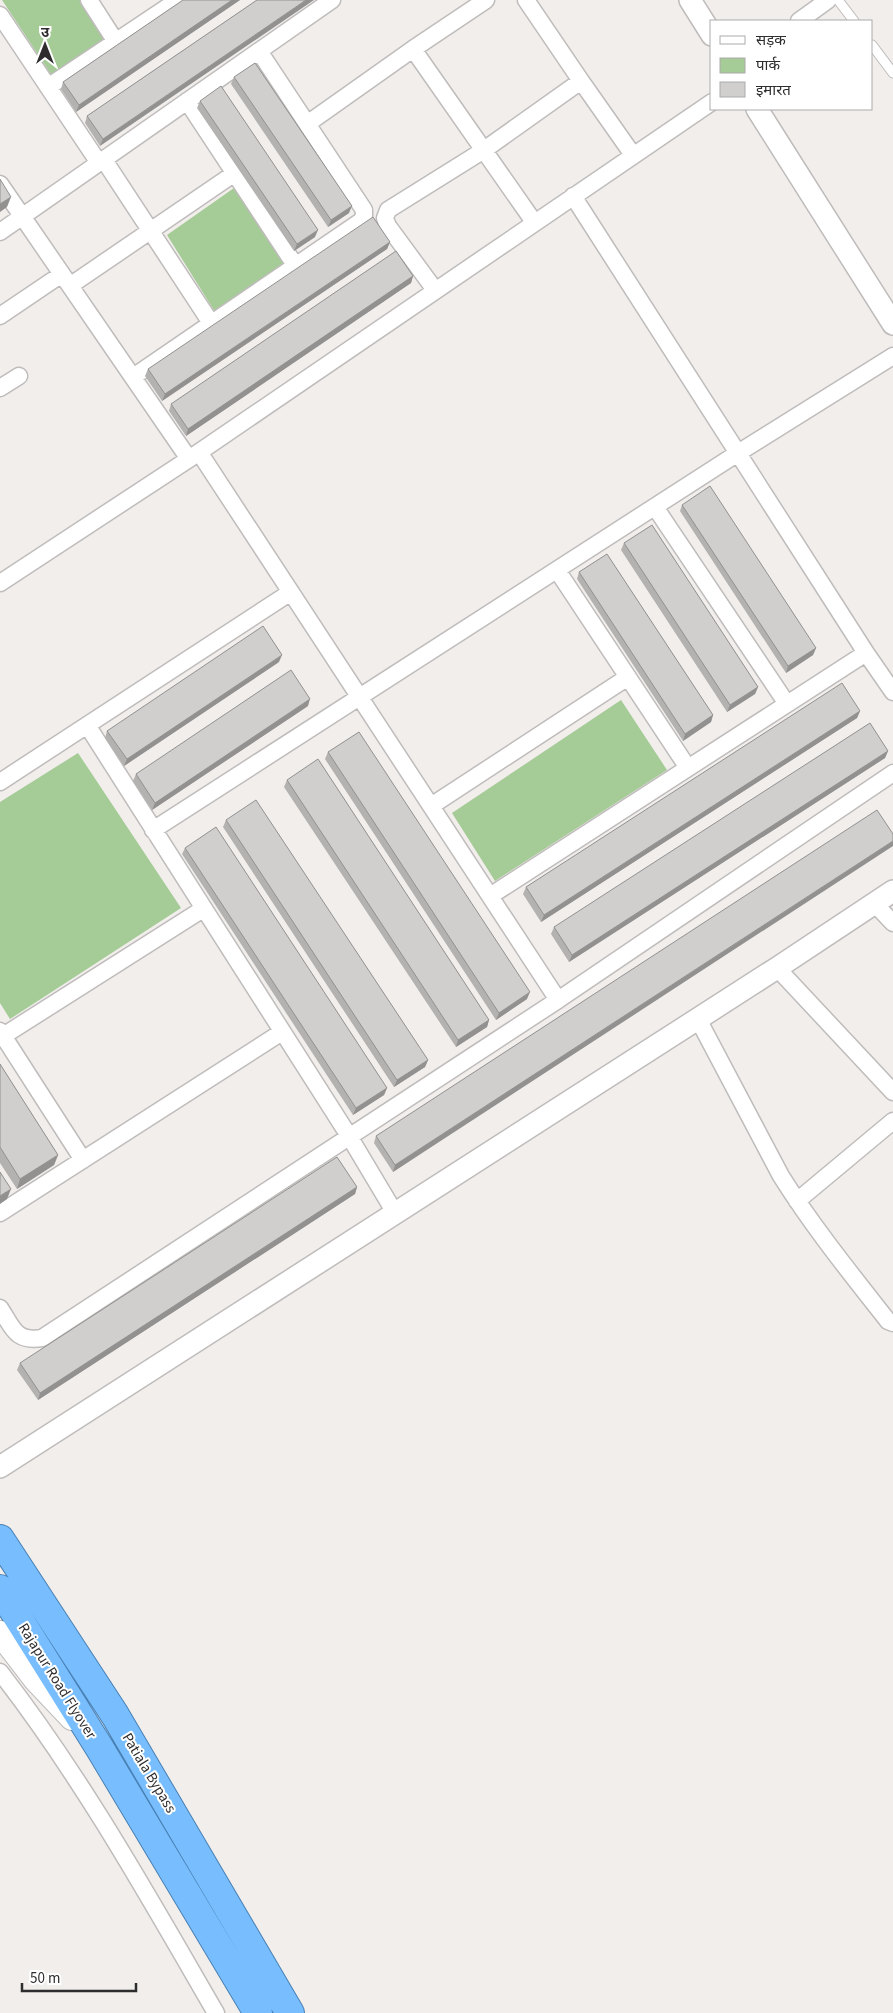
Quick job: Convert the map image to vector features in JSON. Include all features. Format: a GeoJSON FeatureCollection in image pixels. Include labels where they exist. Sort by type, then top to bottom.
{"type":"FeatureCollection","features":[{"type":"Feature","properties":{"kind":"highway","name":"Patiala Bypass"},"geometry":{"type":"LineString","coordinates":[[0,1539],[115,1715],[290,2013]]}},
{"type":"Feature","properties":{"kind":"highway","name":"Rajapur Road Flyover"},"geometry":{"type":"LineString","coordinates":[[0,1589],[99,1747]]}},
{"type":"Feature","properties":{"kind":"highway","name":"Patiala Bypass"},"geometry":{"type":"LineString","coordinates":[[99,1747],[258,2013]]}},
{"type":"Feature","properties":{"kind":"main road"},"geometry":{"type":"LineString","coordinates":[[0,1634],[36,1680],[99,1747]]}},
{"type":"Feature","properties":{"kind":"street"},"geometry":{"type":"LineString","coordinates":[[89,0],[116,42]]}},
{"type":"Feature","properties":{"kind":"street"},"geometry":{"type":"LineString","coordinates":[[48,87],[178,0]]}},
{"type":"Feature","properties":{"kind":"street"},"geometry":{"type":"LineString","coordinates":[[0,232],[332,0]]}},
{"type":"Feature","properties":{"kind":"street"},"geometry":{"type":"LineString","coordinates":[[308,124],[486,0]]}},
{"type":"Feature","properties":{"kind":"street"},"geometry":{"type":"LineString","coordinates":[[526,0],[633,155]]}},
{"type":"Feature","properties":{"kind":"street"},"geometry":{"type":"LineString","coordinates":[[690,0],[710,32]]}},
{"type":"Feature","properties":{"kind":"street"},"geometry":{"type":"LineString","coordinates":[[800,20],[828,0]]}},
{"type":"Feature","properties":{"kind":"street"},"geometry":{"type":"LineString","coordinates":[[0,15],[48,87],[150,230],[211,323]]}},
{"type":"Feature","properties":{"kind":"street"},"geometry":{"type":"LineString","coordinates":[[414,49],[534,222]]}},
{"type":"Feature","properties":{"kind":"street"},"geometry":{"type":"LineString","coordinates":[[133,377],[361,221],[364,216],[364,210],[258,51]]}},
{"type":"Feature","properties":{"kind":"street"},"geometry":{"type":"LineString","coordinates":[[435,290],[388,226],[385,218],[388,210],[484,150],[582,82]]}},
{"type":"Feature","properties":{"kind":"street"},"geometry":{"type":"LineString","coordinates":[[188,101],[295,265]]}},
{"type":"Feature","properties":{"kind":"street"},"geometry":{"type":"LineString","coordinates":[[0,583],[194,455],[710,103]]}},
{"type":"Feature","properties":{"kind":"street"},"geometry":{"type":"LineString","coordinates":[[758,110],[893,324]]}},
{"type":"Feature","properties":{"kind":"street"},"geometry":{"type":"LineString","coordinates":[[0,316],[66,280],[150,230],[235,173]]}},
{"type":"Feature","properties":{"kind":"street"},"geometry":{"type":"LineString","coordinates":[[0,184],[133,377],[194,455],[291,592],[558,1000]]}},
{"type":"Feature","properties":{"kind":"street"},"geometry":{"type":"LineString","coordinates":[[573,196],[866,653],[893,692]]}},
{"type":"Feature","properties":{"kind":"street"},"geometry":{"type":"LineString","coordinates":[[153,830],[738,453],[893,356]]}},
{"type":"Feature","properties":{"kind":"street"},"geometry":{"type":"LineString","coordinates":[[0,388],[19,376]]}},
{"type":"Feature","properties":{"kind":"street"},"geometry":{"type":"LineString","coordinates":[[655,507],[787,704]]}},
{"type":"Feature","properties":{"kind":"street"},"geometry":{"type":"LineString","coordinates":[[557,570],[688,768]]}},
{"type":"Feature","properties":{"kind":"street"},"geometry":{"type":"LineString","coordinates":[[0,782],[291,592]]}},
{"type":"Feature","properties":{"kind":"street"},"geometry":{"type":"LineString","coordinates":[[490,896],[866,653]]}},
{"type":"Feature","properties":{"kind":"street"},"geometry":{"type":"LineString","coordinates":[[431,806],[628,677]]}},
{"type":"Feature","properties":{"kind":"street"},"geometry":{"type":"LineString","coordinates":[[87,725],[395,1213]]}},
{"type":"Feature","properties":{"kind":"street"},"geometry":{"type":"LineString","coordinates":[[0,1308],[17,1334],[29,1340],[42,1338],[558,1000],[893,773]]}},
{"type":"Feature","properties":{"kind":"street"},"geometry":{"type":"LineString","coordinates":[[0,1468],[777,968],[893,891]]}},
{"type":"Feature","properties":{"kind":"street"},"geometry":{"type":"LineString","coordinates":[[874,903],[893,923]]}},
{"type":"Feature","properties":{"kind":"street"},"geometry":{"type":"LineString","coordinates":[[84,1160],[2,1033],[203,908]]}},
{"type":"Feature","properties":{"kind":"street"},"geometry":{"type":"LineString","coordinates":[[777,968],[893,1092]]}},
{"type":"Feature","properties":{"kind":"street"},"geometry":{"type":"LineString","coordinates":[[698,1019],[781,1176],[797,1201],[860,1285],[888,1321],[893,1324]]}},
{"type":"Feature","properties":{"kind":"street"},"geometry":{"type":"LineString","coordinates":[[0,1213],[282,1032]]}},
{"type":"Feature","properties":{"kind":"street"},"geometry":{"type":"LineString","coordinates":[[797,1201],[893,1121]]}},
{"type":"Feature","properties":{"kind":"street"},"geometry":{"type":"LineString","coordinates":[[0,1672],[67,1763],[102,1818],[216,2013]]}},
{"type":"Feature","properties":{"kind":"lane"},"geometry":{"type":"LineString","coordinates":[[838,0],[853,20]]}},
{"type":"Feature","properties":{"kind":"lane"},"geometry":{"type":"LineString","coordinates":[[873,46],[893,73]]}},
{"type":"Feature","properties":{"kind":"green space"},"geometry":{"type":"Polygon","coordinates":[[[2,0],[81,0],[111,42],[54,79],[2,0]]]}},
{"type":"Feature","properties":{"kind":"green space"},"geometry":{"type":"Polygon","coordinates":[[[234,188],[286,265],[215,312],[167,235],[234,188]]]}},
{"type":"Feature","properties":{"kind":"green space"},"geometry":{"type":"Polygon","coordinates":[[[621,700],[667,770],[495,881],[452,813],[621,700]]]}},
{"type":"Feature","properties":{"kind":"green space"},"geometry":{"type":"Polygon","coordinates":[[[78,753],[181,908],[10,1019],[0,1003],[0,802],[78,753]]]}},
{"type":"Feature","properties":{"kind":"building"},"geometry":{"type":"Polygon","coordinates":[[[183,0],[232,0],[79,105],[63,82],[183,0]]]}},
{"type":"Feature","properties":{"kind":"building"},"geometry":{"type":"Polygon","coordinates":[[[257,0],[306,0],[103,139],[87,116],[257,0]]]}},
{"type":"Feature","properties":{"kind":"building"},"geometry":{"type":"Polygon","coordinates":[[[255,63],[352,206],[331,220],[234,77],[255,63]]]}},
{"type":"Feature","properties":{"kind":"building"},"geometry":{"type":"Polygon","coordinates":[[[221,86],[318,230],[297,244],[200,101],[221,86]]]}},
{"type":"Feature","properties":{"kind":"building"},"geometry":{"type":"Polygon","coordinates":[[[0,179],[11,197],[0,204],[0,179]]]}},
{"type":"Feature","properties":{"kind":"building"},"geometry":{"type":"Polygon","coordinates":[[[373,217],[390,242],[165,394],[148,369],[373,217]]]}},
{"type":"Feature","properties":{"kind":"building"},"geometry":{"type":"Polygon","coordinates":[[[396,251],[413,276],[188,429],[171,404],[396,251]]]}},
{"type":"Feature","properties":{"kind":"building"},"geometry":{"type":"Polygon","coordinates":[[[710,486],[816,648],[788,666],[682,505],[710,486]]]}},
{"type":"Feature","properties":{"kind":"building"},"geometry":{"type":"Polygon","coordinates":[[[652,525],[758,687],[730,705],[624,543],[652,525]]]}},
{"type":"Feature","properties":{"kind":"building"},"geometry":{"type":"Polygon","coordinates":[[[607,554],[713,715],[685,734],[579,572],[607,554]]]}},
{"type":"Feature","properties":{"kind":"building"},"geometry":{"type":"Polygon","coordinates":[[[263,626],[282,655],[127,759],[107,731],[263,626]]]}},
{"type":"Feature","properties":{"kind":"building"},"geometry":{"type":"Polygon","coordinates":[[[291,670],[310,699],[155,803],[136,774],[291,670]]]}},
{"type":"Feature","properties":{"kind":"building"},"geometry":{"type":"Polygon","coordinates":[[[842,683],[860,711],[544,915],[526,887],[842,683]]]}},
{"type":"Feature","properties":{"kind":"building"},"geometry":{"type":"Polygon","coordinates":[[[870,723],[888,751],[572,955],[554,927],[870,723]]]}},
{"type":"Feature","properties":{"kind":"building"},"geometry":{"type":"Polygon","coordinates":[[[359,732],[530,992],[499,1013],[328,752],[359,732]]]}},
{"type":"Feature","properties":{"kind":"building"},"geometry":{"type":"Polygon","coordinates":[[[318,759],[489,1020],[458,1040],[287,780],[318,759]]]}},
{"type":"Feature","properties":{"kind":"building"},"geometry":{"type":"Polygon","coordinates":[[[256,800],[428,1060],[397,1080],[226,820],[256,800]]]}},
{"type":"Feature","properties":{"kind":"building"},"geometry":{"type":"Polygon","coordinates":[[[877,810],[893,834],[893,841],[395,1165],[376,1136],[877,810]]]}},
{"type":"Feature","properties":{"kind":"building"},"geometry":{"type":"Polygon","coordinates":[[[216,827],[387,1088],[356,1108],[185,848],[216,827]]]}},
{"type":"Feature","properties":{"kind":"building"},"geometry":{"type":"Polygon","coordinates":[[[0,1064],[58,1155],[20,1179],[0,1147],[0,1064]]]}},
{"type":"Feature","properties":{"kind":"building"},"geometry":{"type":"Polygon","coordinates":[[[337,1157],[357,1187],[40,1393],[20,1363],[337,1157]]]}},
{"type":"Feature","properties":{"kind":"building"},"geometry":{"type":"Polygon","coordinates":[[[0,1172],[11,1189],[0,1196],[0,1172]]]}}]}
